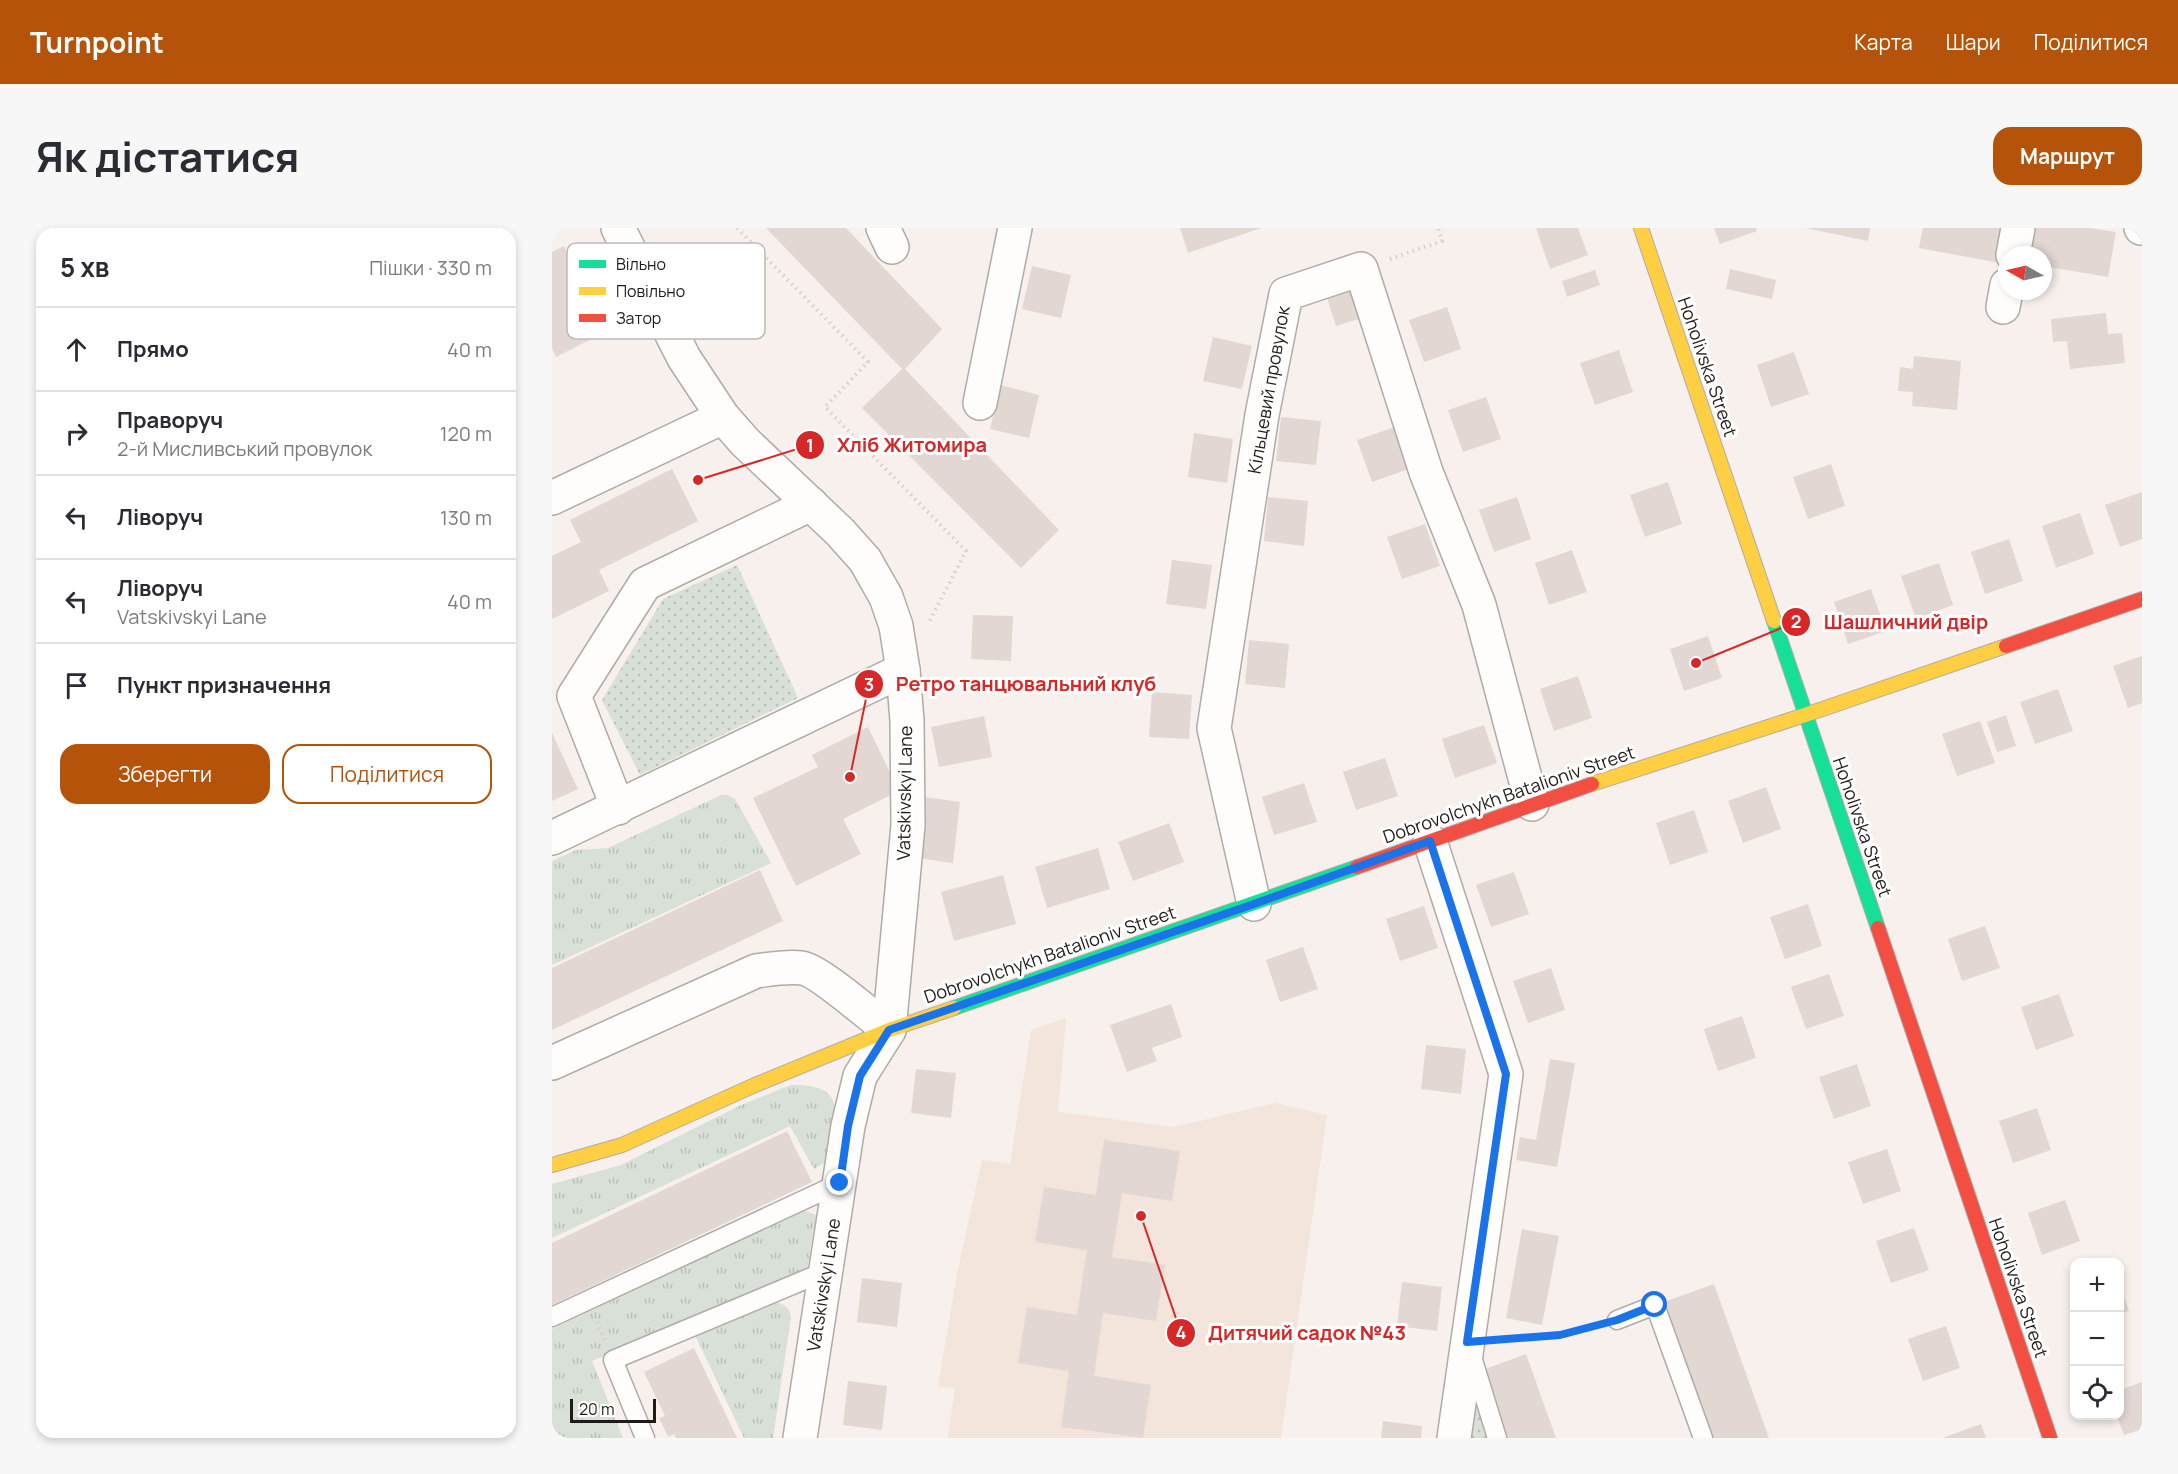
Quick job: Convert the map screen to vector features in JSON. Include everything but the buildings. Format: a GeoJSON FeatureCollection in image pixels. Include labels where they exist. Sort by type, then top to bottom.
{"type":"FeatureCollection","features":[{"type":"Feature","properties":{"kind":"street","name":"Vatskivskyi Lane"},"geometry":{"type":"LineString","coordinates":[[618,228],[626,243]]}},
{"type":"Feature","properties":{"kind":"street"},"geometry":{"type":"LineString","coordinates":[[980,403],[1015,228]]}},
{"type":"Feature","properties":{"kind":"street","name":"Hoholivska Street"},"geometry":{"type":"LineString","coordinates":[[1641,228],[2050,1438]]}},
{"type":"Feature","properties":{"kind":"street"},"geometry":{"type":"LineString","coordinates":[[2015,246],[2018,228]]}},
{"type":"Feature","properties":{"kind":"street"},"geometry":{"type":"LineString","coordinates":[[1361,269],[1426,472],[1479,605],[1532,804]]}},
{"type":"Feature","properties":{"kind":"street","name":"Кільцевий провулок"},"geometry":{"type":"LineString","coordinates":[[1254,904],[1214,728],[1262,415],[1286,294],[1361,269]]}},
{"type":"Feature","properties":{"kind":"street","name":"Vatskivskyi Lane"},"geometry":{"type":"LineString","coordinates":[[674,339],[684,358],[723,417],[745,442],[812,504],[865,560],[886,597],[896,626],[903,670],[909,755],[908,825],[889,1030],[860,1076],[848,1126],[800,1438]]}},
{"type":"Feature","properties":{"kind":"street"},"geometry":{"type":"LineString","coordinates":[[552,498],[723,417]]}},
{"type":"Feature","properties":{"kind":"street"},"geometry":{"type":"LineString","coordinates":[[618,808],[574,696],[645,584],[812,504]]}},
{"type":"Feature","properties":{"kind":"street","name":"Dobrovolchykh Batalioniv Street"},"geometry":{"type":"LineString","coordinates":[[552,1165],[622,1145],[754,1085],[889,1030],[1254,904],[1532,804],[1805,715],[2142,599]]}},
{"type":"Feature","properties":{"kind":"street"},"geometry":{"type":"LineString","coordinates":[[552,838],[903,670]]}},
{"type":"Feature","properties":{"kind":"street"},"geometry":{"type":"LineString","coordinates":[[1430,841],[1506,1074],[1454,1438]]}},
{"type":"Feature","properties":{"kind":"street"},"geometry":{"type":"LineString","coordinates":[[552,1063],[756,971],[784,968],[805,968],[836,988],[889,1030]]}},
{"type":"Feature","properties":{"kind":"lane"},"geometry":{"type":"LineString","coordinates":[[552,1317],[840,1183]]}},
{"type":"Feature","properties":{"kind":"lane"},"geometry":{"type":"LineString","coordinates":[[645,1438],[613,1360],[826,1271]]}},
{"type":"Feature","properties":{"kind":"lane"},"geometry":{"type":"LineString","coordinates":[[1617,1320],[1655,1305],[1703,1438]]}},
{"type":"Feature","properties":{"kind":"lane"},"geometry":{"type":"LineString","coordinates":[[1467,1342],[1497,1438]]}},
{"type":"Feature","properties":{"kind":"path"},"geometry":{"type":"LineString","coordinates":[[738,228],[753,243]]}},
{"type":"Feature","properties":{"kind":"path"},"geometry":{"type":"LineString","coordinates":[[1361,269],[1442,242],[1438,228]]}},
{"type":"Feature","properties":{"kind":"path"},"geometry":{"type":"LineString","coordinates":[[765,256],[868,362],[825,407],[966,551],[903,670]]}},
{"type":"Feature","properties":{"kind":"path"},"geometry":{"type":"LineString","coordinates":[[588,1300],[613,1360]]}},
{"type":"Feature","properties":{"kind":"path"},"geometry":{"type":"LineString","coordinates":[[1467,1342],[1560,1335],[1617,1320]]}},
{"type":"Feature","properties":{"kind":"shaded area"},"geometry":{"type":"Polygon","coordinates":[[[1066,1018],[1058,1112],[1173,1127],[1275,1103],[1327,1115],[1281,1438],[948,1438],[955,1388],[938,1386],[958,1269],[982,1160],[1010,1164],[1031,1030],[1066,1018]]]}},
{"type":"Feature","properties":{"kind":"green space"},"geometry":{"type":"Polygon","coordinates":[[[737,565],[798,698],[640,775],[602,700],[663,599],[737,565]]]}},
{"type":"Feature","properties":{"kind":"green space"},"geometry":{"type":"Polygon","coordinates":[[[721,795],[728,795],[735,799],[771,863],[552,965],[552,861],[576,850],[608,848],[721,795]]]}},
{"type":"Feature","properties":{"kind":"green space"},"geometry":{"type":"Polygon","coordinates":[[[791,1085],[811,1086],[824,1091],[831,1098],[835,1107],[835,1118],[826,1162],[814,1169],[790,1126],[552,1238],[552,1184],[621,1165],[741,1105],[791,1085]]]}},
{"type":"Feature","properties":{"kind":"green space"},"geometry":{"type":"Polygon","coordinates":[[[805,1211],[816,1215],[807,1271],[592,1361],[623,1438],[552,1438],[552,1329],[805,1211]]]}},
{"type":"Feature","properties":{"kind":"green space"},"geometry":{"type":"Polygon","coordinates":[[[776,1302],[786,1307],[791,1317],[773,1438],[744,1438],[694,1333],[776,1302]]]}},
{"type":"Feature","properties":{"kind":"green space"},"geometry":{"type":"Polygon","coordinates":[[[1481,1408],[1490,1438],[1464,1438],[1468,1410],[1481,1408]]]}},
{"type":"Feature","properties":{"kind":"traffic: fast"},"geometry":{"type":"LineString","coordinates":[[1774,621],[1878,928]]}},
{"type":"Feature","properties":{"kind":"traffic: fast"},"geometry":{"type":"LineString","coordinates":[[954,1008],[1357,867]]}},
{"type":"Feature","properties":{"kind":"traffic: slow"},"geometry":{"type":"LineString","coordinates":[[1641,228],[1774,621]]}},
{"type":"Feature","properties":{"kind":"traffic: slow"},"geometry":{"type":"LineString","coordinates":[[1592,784],[1805,715],[2006,646]]}},
{"type":"Feature","properties":{"kind":"traffic: slow"},"geometry":{"type":"LineString","coordinates":[[552,1165],[622,1145],[755,1085],[889,1030],[954,1008]]}},
{"type":"Feature","properties":{"kind":"traffic: jam"},"geometry":{"type":"LineString","coordinates":[[2006,646],[2142,599]]}},
{"type":"Feature","properties":{"kind":"traffic: jam"},"geometry":{"type":"LineString","coordinates":[[1357,867],[1592,784]]}},
{"type":"Feature","properties":{"kind":"traffic: jam"},"geometry":{"type":"LineString","coordinates":[[1878,928],[2050,1438]]}},
{"type":"Feature","properties":{"kind":"place","name":"Хліб Житомира"},"geometry":{"type":"Point","coordinates":[698,480]}},
{"type":"Feature","properties":{"kind":"place","name":"Шашличний двір"},"geometry":{"type":"Point","coordinates":[1696,663]}},
{"type":"Feature","properties":{"kind":"place","name":"Ретро танцювальний клуб"},"geometry":{"type":"Point","coordinates":[850,777]}},
{"type":"Feature","properties":{"kind":"place","name":"Дитячий садок №43"},"geometry":{"type":"Point","coordinates":[1141,1216]}},
{"type":"Feature","properties":{"kind":"route"},"geometry":{"type":"LineString","coordinates":[[840,1183],[848,1126],[860,1076],[889,1030],[1430,841],[1506,1074],[1467,1342],[1560,1335],[1617,1320],[1655,1305]]}}]}
